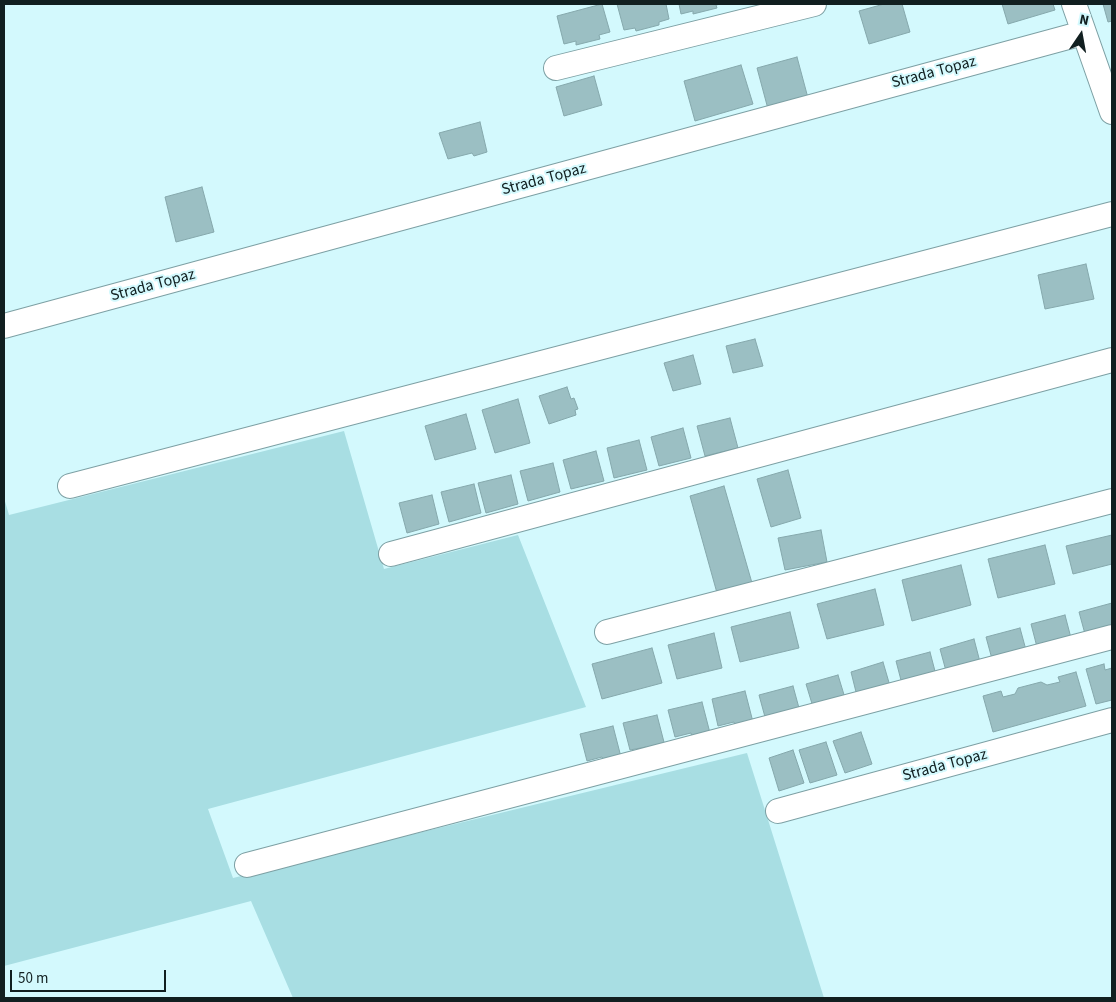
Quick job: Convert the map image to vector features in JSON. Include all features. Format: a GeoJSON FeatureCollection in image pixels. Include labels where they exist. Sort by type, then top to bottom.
{"type":"FeatureCollection","features":[{"type":"Feature","properties":{"kind":"street"},"geometry":{"type":"LineString","coordinates":[[556,68],[814,4]]}},
{"type":"Feature","properties":{"kind":"street"},"geometry":{"type":"LineString","coordinates":[[1074,4],[1112,112]]}},
{"type":"Feature","properties":{"kind":"street","name":"Strada Topaz"},"geometry":{"type":"LineString","coordinates":[[4,326],[1083,33]]}},
{"type":"Feature","properties":{"kind":"street"},"geometry":{"type":"LineString","coordinates":[[70,486],[1112,214]]}},
{"type":"Feature","properties":{"kind":"street"},"geometry":{"type":"LineString","coordinates":[[391,554],[1112,360]]}},
{"type":"Feature","properties":{"kind":"street"},"geometry":{"type":"LineString","coordinates":[[607,632],[1112,501]]}},
{"type":"Feature","properties":{"kind":"street"},"geometry":{"type":"LineString","coordinates":[[247,865],[1112,637]]}},
{"type":"Feature","properties":{"kind":"street","name":"Strada Topaz"},"geometry":{"type":"LineString","coordinates":[[778,811],[1112,720]]}},
{"type":"Feature","properties":{"kind":"shaded area"},"geometry":{"type":"Polygon","coordinates":[[[344,431],[384,569],[518,535],[586,707],[208,809],[233,878],[747,753],[824,998],[293,998],[251,901],[4,966],[4,498],[9,515],[344,431]]]}},
{"type":"Feature","properties":{"kind":"building"},"geometry":{"type":"Polygon","coordinates":[[[602,4],[610,32],[599,35],[600,39],[576,45],[576,41],[564,44],[557,16],[602,4]]]}},
{"type":"Feature","properties":{"kind":"building"},"geometry":{"type":"Polygon","coordinates":[[[617,4],[666,4],[669,19],[659,22],[659,25],[636,31],[635,28],[624,30],[617,4]]]}},
{"type":"Feature","properties":{"kind":"building"},"geometry":{"type":"Polygon","coordinates":[[[679,4],[721,4],[716,5],[717,8],[693,14],[693,11],[681,14],[679,4]]]}},
{"type":"Feature","properties":{"kind":"building"},"geometry":{"type":"Polygon","coordinates":[[[884,4],[902,4],[910,32],[869,44],[859,11],[884,4]]]}},
{"type":"Feature","properties":{"kind":"building"},"geometry":{"type":"Polygon","coordinates":[[[1002,4],[1053,4],[1055,10],[1008,24],[1002,4]]]}},
{"type":"Feature","properties":{"kind":"building"},"geometry":{"type":"Polygon","coordinates":[[[1103,4],[1112,4],[1112,21],[1108,22],[1103,4]]]}},
{"type":"Feature","properties":{"kind":"building"},"geometry":{"type":"Polygon","coordinates":[[[797,57],[808,98],[768,109],[757,68],[797,57]]]}},
{"type":"Feature","properties":{"kind":"building"},"geometry":{"type":"Polygon","coordinates":[[[741,65],[753,104],[695,121],[684,81],[741,65]]]}},
{"type":"Feature","properties":{"kind":"building"},"geometry":{"type":"Polygon","coordinates":[[[594,76],[602,105],[564,116],[556,87],[594,76]]]}},
{"type":"Feature","properties":{"kind":"building"},"geometry":{"type":"Polygon","coordinates":[[[480,122],[487,152],[474,156],[472,153],[448,159],[439,133],[480,122]]]}},
{"type":"Feature","properties":{"kind":"building"},"geometry":{"type":"Polygon","coordinates":[[[202,187],[214,232],[176,242],[165,197],[202,187]]]}},
{"type":"Feature","properties":{"kind":"building"},"geometry":{"type":"Polygon","coordinates":[[[1086,264],[1094,299],[1045,309],[1038,275],[1086,264]]]}},
{"type":"Feature","properties":{"kind":"building"},"geometry":{"type":"Polygon","coordinates":[[[755,339],[763,366],[733,373],[726,346],[755,339]]]}},
{"type":"Feature","properties":{"kind":"building"},"geometry":{"type":"Polygon","coordinates":[[[693,355],[701,384],[673,391],[664,363],[693,355]]]}},
{"type":"Feature","properties":{"kind":"building"},"geometry":{"type":"Polygon","coordinates":[[[567,387],[571,399],[574,398],[578,409],[575,410],[576,415],[549,424],[539,396],[567,387]]]}},
{"type":"Feature","properties":{"kind":"building"},"geometry":{"type":"Polygon","coordinates":[[[518,399],[530,443],[495,453],[482,410],[518,399]]]}},
{"type":"Feature","properties":{"kind":"building"},"geometry":{"type":"Polygon","coordinates":[[[466,414],[476,449],[435,460],[425,426],[466,414]]]}},
{"type":"Feature","properties":{"kind":"building"},"geometry":{"type":"Polygon","coordinates":[[[730,418],[738,448],[705,456],[697,426],[730,418]]]}},
{"type":"Feature","properties":{"kind":"building"},"geometry":{"type":"Polygon","coordinates":[[[683,428],[691,458],[659,466],[651,437],[683,428]]]}},
{"type":"Feature","properties":{"kind":"building"},"geometry":{"type":"Polygon","coordinates":[[[639,440],[647,470],[614,478],[607,448],[639,440]]]}},
{"type":"Feature","properties":{"kind":"building"},"geometry":{"type":"Polygon","coordinates":[[[596,451],[604,481],[571,489],[563,460],[596,451]]]}},
{"type":"Feature","properties":{"kind":"building"},"geometry":{"type":"Polygon","coordinates":[[[553,463],[560,492],[528,501],[520,471],[553,463]]]}},
{"type":"Feature","properties":{"kind":"building"},"geometry":{"type":"Polygon","coordinates":[[[788,470],[801,518],[771,527],[757,479],[788,470]]]}},
{"type":"Feature","properties":{"kind":"building"},"geometry":{"type":"Polygon","coordinates":[[[511,475],[518,504],[486,513],[478,483],[511,475]]]}},
{"type":"Feature","properties":{"kind":"building"},"geometry":{"type":"Polygon","coordinates":[[[474,484],[481,513],[449,522],[441,492],[474,484]]]}},
{"type":"Feature","properties":{"kind":"building"},"geometry":{"type":"Polygon","coordinates":[[[724,486],[752,583],[717,593],[690,496],[724,486]]]}},
{"type":"Feature","properties":{"kind":"building"},"geometry":{"type":"Polygon","coordinates":[[[432,495],[439,524],[407,533],[399,503],[432,495]]]}},
{"type":"Feature","properties":{"kind":"building"},"geometry":{"type":"Polygon","coordinates":[[[821,530],[827,562],[785,570],[778,538],[821,530]]]}},
{"type":"Feature","properties":{"kind":"building"},"geometry":{"type":"Polygon","coordinates":[[[1112,535],[1112,564],[1073,574],[1066,546],[1112,535]]]}},
{"type":"Feature","properties":{"kind":"building"},"geometry":{"type":"Polygon","coordinates":[[[1045,545],[1055,584],[998,598],[988,559],[1045,545]]]}},
{"type":"Feature","properties":{"kind":"building"},"geometry":{"type":"Polygon","coordinates":[[[961,565],[971,605],[912,621],[902,580],[961,565]]]}},
{"type":"Feature","properties":{"kind":"building"},"geometry":{"type":"Polygon","coordinates":[[[875,589],[884,625],[827,639],[817,604],[875,589]]]}},
{"type":"Feature","properties":{"kind":"building"},"geometry":{"type":"Polygon","coordinates":[[[1112,603],[1112,627],[1085,634],[1079,612],[1112,603]]]}},
{"type":"Feature","properties":{"kind":"building"},"geometry":{"type":"Polygon","coordinates":[[[790,612],[799,648],[740,662],[731,627],[790,612]]]}},
{"type":"Feature","properties":{"kind":"building"},"geometry":{"type":"Polygon","coordinates":[[[1065,615],[1071,638],[1037,647],[1031,624],[1065,615]]]}},
{"type":"Feature","properties":{"kind":"building"},"geometry":{"type":"Polygon","coordinates":[[[1020,628],[1026,650],[992,659],[986,637],[1020,628]]]}},
{"type":"Feature","properties":{"kind":"building"},"geometry":{"type":"Polygon","coordinates":[[[714,633],[722,668],[677,679],[668,645],[714,633]]]}},
{"type":"Feature","properties":{"kind":"building"},"geometry":{"type":"Polygon","coordinates":[[[974,639],[980,662],[946,671],[940,649],[974,639]]]}},
{"type":"Feature","properties":{"kind":"building"},"geometry":{"type":"Polygon","coordinates":[[[652,648],[662,683],[602,699],[592,664],[652,648]]]}},
{"type":"Feature","properties":{"kind":"building"},"geometry":{"type":"Polygon","coordinates":[[[930,652],[936,675],[902,684],[896,661],[930,652]]]}},
{"type":"Feature","properties":{"kind":"building"},"geometry":{"type":"Polygon","coordinates":[[[883,662],[890,686],[857,696],[851,672],[883,662]]]}},
{"type":"Feature","properties":{"kind":"building"},"geometry":{"type":"Polygon","coordinates":[[[1104,664],[1105,670],[1112,668],[1112,700],[1096,704],[1086,669],[1104,664]]]}},
{"type":"Feature","properties":{"kind":"building"},"geometry":{"type":"Polygon","coordinates":[[[1076,672],[1086,706],[993,732],[983,696],[1001,691],[1003,697],[1015,694],[1018,688],[1041,682],[1047,685],[1060,682],[1058,677],[1076,672]]]}},
{"type":"Feature","properties":{"kind":"building"},"geometry":{"type":"Polygon","coordinates":[[[838,675],[845,698],[813,707],[806,684],[838,675]]]}},
{"type":"Feature","properties":{"kind":"building"},"geometry":{"type":"Polygon","coordinates":[[[793,686],[799,708],[765,717],[759,695],[793,686]]]}},
{"type":"Feature","properties":{"kind":"building"},"geometry":{"type":"Polygon","coordinates":[[[745,691],[753,722],[735,727],[734,722],[718,726],[712,699],[745,691]]]}},
{"type":"Feature","properties":{"kind":"building"},"geometry":{"type":"Polygon","coordinates":[[[702,702],[710,733],[692,738],[691,733],[675,737],[668,710],[702,702]]]}},
{"type":"Feature","properties":{"kind":"building"},"geometry":{"type":"Polygon","coordinates":[[[657,715],[665,746],[647,751],[646,747],[630,750],[623,723],[657,715]]]}},
{"type":"Feature","properties":{"kind":"building"},"geometry":{"type":"Polygon","coordinates":[[[613,726],[621,757],[604,761],[602,757],[587,761],[580,734],[613,726]]]}},
{"type":"Feature","properties":{"kind":"building"},"geometry":{"type":"Polygon","coordinates":[[[861,732],[872,764],[845,773],[833,741],[861,732]]]}},
{"type":"Feature","properties":{"kind":"building"},"geometry":{"type":"Polygon","coordinates":[[[826,742],[837,775],[810,783],[799,750],[826,742]]]}},
{"type":"Feature","properties":{"kind":"building"},"geometry":{"type":"Polygon","coordinates":[[[793,750],[804,783],[779,791],[769,758],[793,750]]]}}]}
